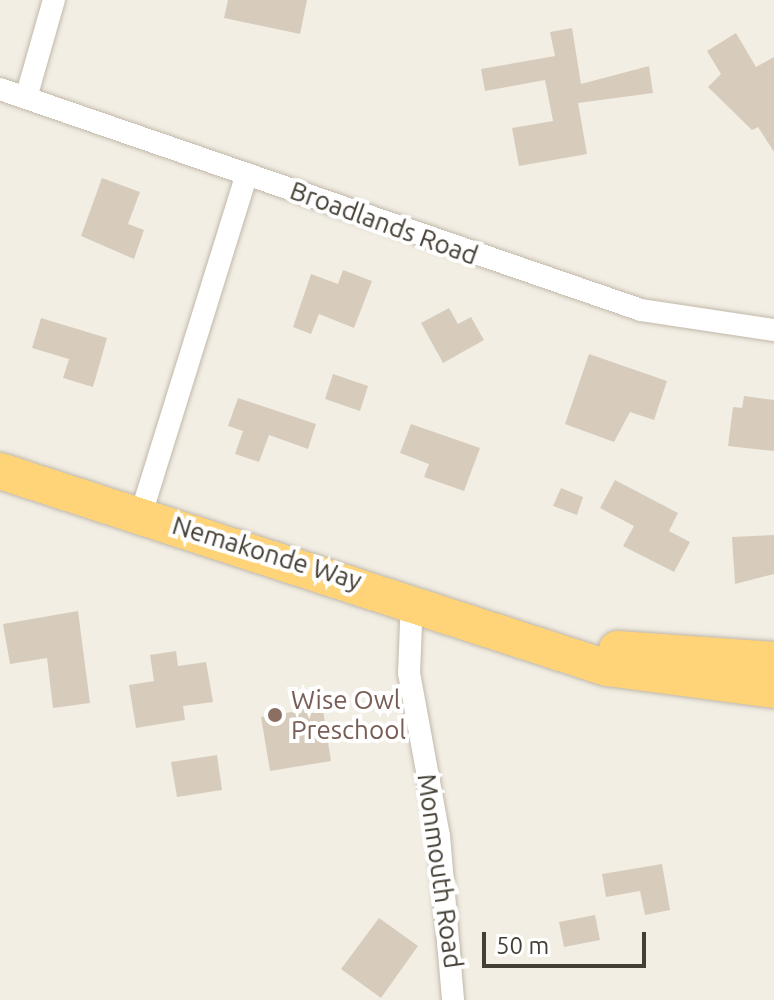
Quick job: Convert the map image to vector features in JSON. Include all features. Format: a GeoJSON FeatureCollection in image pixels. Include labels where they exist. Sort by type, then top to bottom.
{"type":"FeatureCollection","features":[{"type":"Feature","properties":{"kind":"highway","name":"Nemakonde Way"},"geometry":{"type":"LineString","coordinates":[[0,471],[412,599],[644,677],[774,690]]}},
{"type":"Feature","properties":{"kind":"highway","name":"Nemakonde Way"},"geometry":{"type":"LineString","coordinates":[[532,640],[774,660]]}},
{"type":"Feature","properties":{"kind":"street"},"geometry":{"type":"LineString","coordinates":[[26,98],[54,0]]}},
{"type":"Feature","properties":{"kind":"street","name":"Broadlands Road"},"geometry":{"type":"LineString","coordinates":[[0,89],[641,310],[774,330]]}},
{"type":"Feature","properties":{"kind":"street"},"geometry":{"type":"LineString","coordinates":[[141,514],[247,174]]}},
{"type":"Feature","properties":{"kind":"street","name":"Monmouth Road"},"geometry":{"type":"LineString","coordinates":[[412,599],[409,673],[439,836],[453,1000]]}},
{"type":"Feature","properties":{"kind":"building"},"geometry":{"type":"Polygon","coordinates":[[[228,0],[307,0],[300,34],[224,18],[228,0]]]}},
{"type":"Feature","properties":{"kind":"building"},"geometry":{"type":"Polygon","coordinates":[[[572,28],[581,84],[649,66],[653,93],[578,103],[587,154],[519,166],[512,128],[553,121],[545,80],[485,91],[481,69],[555,56],[550,32],[572,28]]]}},
{"type":"Feature","properties":{"kind":"building"},"geometry":{"type":"Polygon","coordinates":[[[736,33],[756,67],[774,57],[774,152],[758,127],[752,130],[708,87],[721,74],[707,51],[736,33]]]}},
{"type":"Feature","properties":{"kind":"building"},"geometry":{"type":"Polygon","coordinates":[[[102,178],[140,192],[128,224],[144,230],[134,259],[81,236],[102,178]]]}},
{"type":"Feature","properties":{"kind":"building"},"geometry":{"type":"Polygon","coordinates":[[[343,270],[372,281],[354,328],[319,314],[311,334],[293,327],[311,274],[338,284],[343,270]]]}},
{"type":"Feature","properties":{"kind":"building"},"geometry":{"type":"Polygon","coordinates":[[[449,308],[458,324],[471,317],[484,340],[443,363],[421,323],[449,308]]]}},
{"type":"Feature","properties":{"kind":"building"},"geometry":{"type":"Polygon","coordinates":[[[41,318],[107,338],[93,387],[63,378],[69,359],[32,348],[41,318]]]}},
{"type":"Feature","properties":{"kind":"building"},"geometry":{"type":"Polygon","coordinates":[[[589,354],[667,381],[654,420],[630,412],[614,442],[565,424],[589,354]]]}},
{"type":"Feature","properties":{"kind":"building"},"geometry":{"type":"Polygon","coordinates":[[[333,374],[368,386],[360,411],[325,399],[333,374]]]}},
{"type":"Feature","properties":{"kind":"building"},"geometry":{"type":"Polygon","coordinates":[[[744,396],[774,400],[774,451],[728,446],[733,407],[742,408],[744,396]]]}},
{"type":"Feature","properties":{"kind":"building"},"geometry":{"type":"Polygon","coordinates":[[[238,398],[316,424],[308,449],[269,435],[259,462],[235,454],[243,431],[228,426],[238,398]]]}},
{"type":"Feature","properties":{"kind":"building"},"geometry":{"type":"Polygon","coordinates":[[[411,424],[480,448],[464,491],[424,477],[429,464],[400,453],[411,424]]]}},
{"type":"Feature","properties":{"kind":"building"},"geometry":{"type":"Polygon","coordinates":[[[615,480],[678,513],[669,531],[690,542],[674,572],[623,546],[634,526],[600,508],[615,480]]]}},
{"type":"Feature","properties":{"kind":"building"},"geometry":{"type":"Polygon","coordinates":[[[561,488],[583,497],[577,515],[553,506],[561,488]]]}},
{"type":"Feature","properties":{"kind":"building"},"geometry":{"type":"Polygon","coordinates":[[[774,535],[774,574],[735,584],[732,537],[774,535]]]}},
{"type":"Feature","properties":{"kind":"building"},"geometry":{"type":"Polygon","coordinates":[[[78,611],[90,703],[53,708],[47,658],[10,664],[3,624],[78,611]]]}},
{"type":"Feature","properties":{"kind":"building"},"geometry":{"type":"Polygon","coordinates":[[[176,651],[178,666],[206,662],[213,702],[183,706],[185,720],[136,728],[129,685],[154,681],[150,655],[176,651]]]}},
{"type":"Feature","properties":{"kind":"building"},"geometry":{"type":"Polygon","coordinates":[[[320,691],[331,761],[270,771],[261,717],[298,711],[295,695],[320,691]]]}},
{"type":"Feature","properties":{"kind":"building"},"geometry":{"type":"Polygon","coordinates":[[[217,755],[222,790],[177,797],[171,762],[217,755]]]}},
{"type":"Feature","properties":{"kind":"building"},"geometry":{"type":"Polygon","coordinates":[[[662,864],[670,910],[645,915],[640,891],[606,897],[602,874],[662,864]]]}},
{"type":"Feature","properties":{"kind":"building"},"geometry":{"type":"Polygon","coordinates":[[[595,915],[600,940],[564,947],[559,922],[595,915]]]}},
{"type":"Feature","properties":{"kind":"building"},"geometry":{"type":"Polygon","coordinates":[[[379,918],[418,946],[381,998],[341,969],[379,918]]]}},
{"type":"Feature","properties":{"kind":"place","name":"Wise Owl Preschool"},"geometry":{"type":"Point","coordinates":[275,715]}}]}
